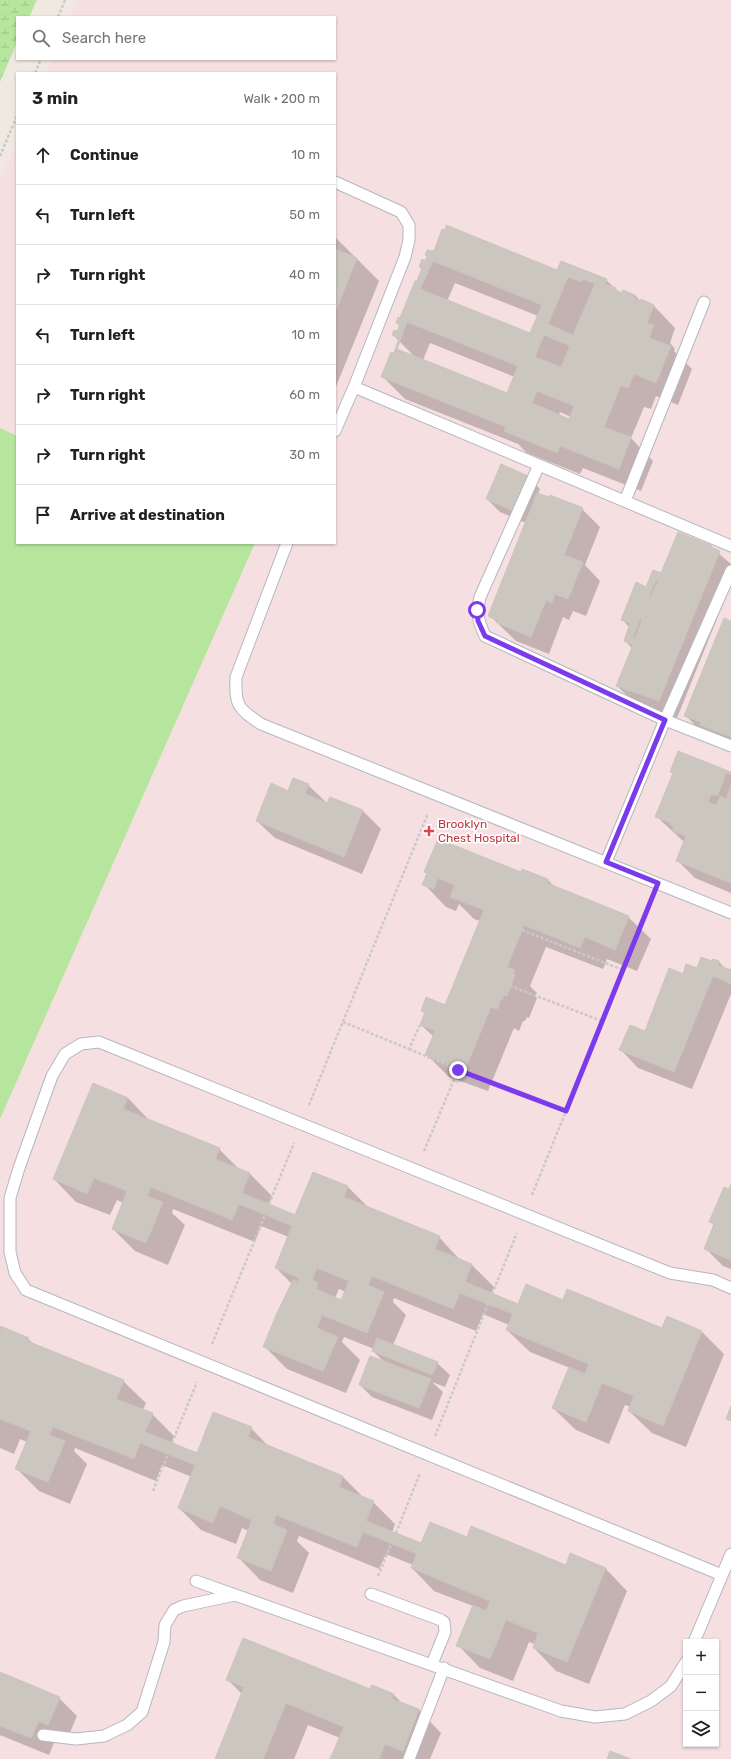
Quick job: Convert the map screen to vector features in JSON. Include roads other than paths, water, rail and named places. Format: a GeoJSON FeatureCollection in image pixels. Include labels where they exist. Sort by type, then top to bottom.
{"type":"FeatureCollection","features":[{"type":"Feature","properties":{"kind":"lane"},"geometry":{"type":"LineString","coordinates":[[336,182],[401,212],[409,226],[409,240],[405,257],[336,429]]}},
{"type":"Feature","properties":{"kind":"lane"},"geometry":{"type":"LineString","coordinates":[[625,501],[704,302]]}},
{"type":"Feature","properties":{"kind":"lane"},"geometry":{"type":"LineString","coordinates":[[354,387],[731,546]]}},
{"type":"Feature","properties":{"kind":"lane"},"geometry":{"type":"LineString","coordinates":[[539,465],[480,597],[477,610],[478,621],[485,636],[665,720],[731,746]]}},
{"type":"Feature","properties":{"kind":"lane"},"geometry":{"type":"LineString","coordinates":[[287,544],[236,677],[235,699],[245,713],[261,724],[731,913]]}},
{"type":"Feature","properties":{"kind":"lane"},"geometry":{"type":"LineString","coordinates":[[606,862],[665,720],[731,571]]}},
{"type":"Feature","properties":{"kind":"lane"},"geometry":{"type":"LineString","coordinates":[[722,1575],[428,1453],[26,1290],[15,1273],[10,1252],[10,1198],[19,1168],[52,1076],[65,1054],[81,1044],[99,1042],[670,1273],[712,1280],[731,1288]]}},
{"type":"Feature","properties":{"kind":"lane"},"geometry":{"type":"LineString","coordinates":[[695,1639],[731,1554]]}},
{"type":"Feature","properties":{"kind":"lane"},"geometry":{"type":"LineString","coordinates":[[196,1581],[444,1668],[561,1711],[595,1717],[625,1714],[651,1701],[671,1686],[683,1667]]}},
{"type":"Feature","properties":{"kind":"lane"},"geometry":{"type":"LineString","coordinates":[[371,1594],[444,1622],[445,1632],[432,1664]]}},
{"type":"Feature","properties":{"kind":"lane"},"geometry":{"type":"LineString","coordinates":[[43,1735],[76,1739],[104,1736],[126,1725],[142,1712],[164,1642],[165,1625],[174,1610],[183,1606],[235,1595]]}},
{"type":"Feature","properties":{"kind":"lane"},"geometry":{"type":"LineString","coordinates":[[409,1759],[444,1668]]}},
{"type":"Feature","properties":{"kind":"place","name":"Brooklyn Chest Hospital"},"geometry":{"type":"Point","coordinates":[429,831]}}]}
